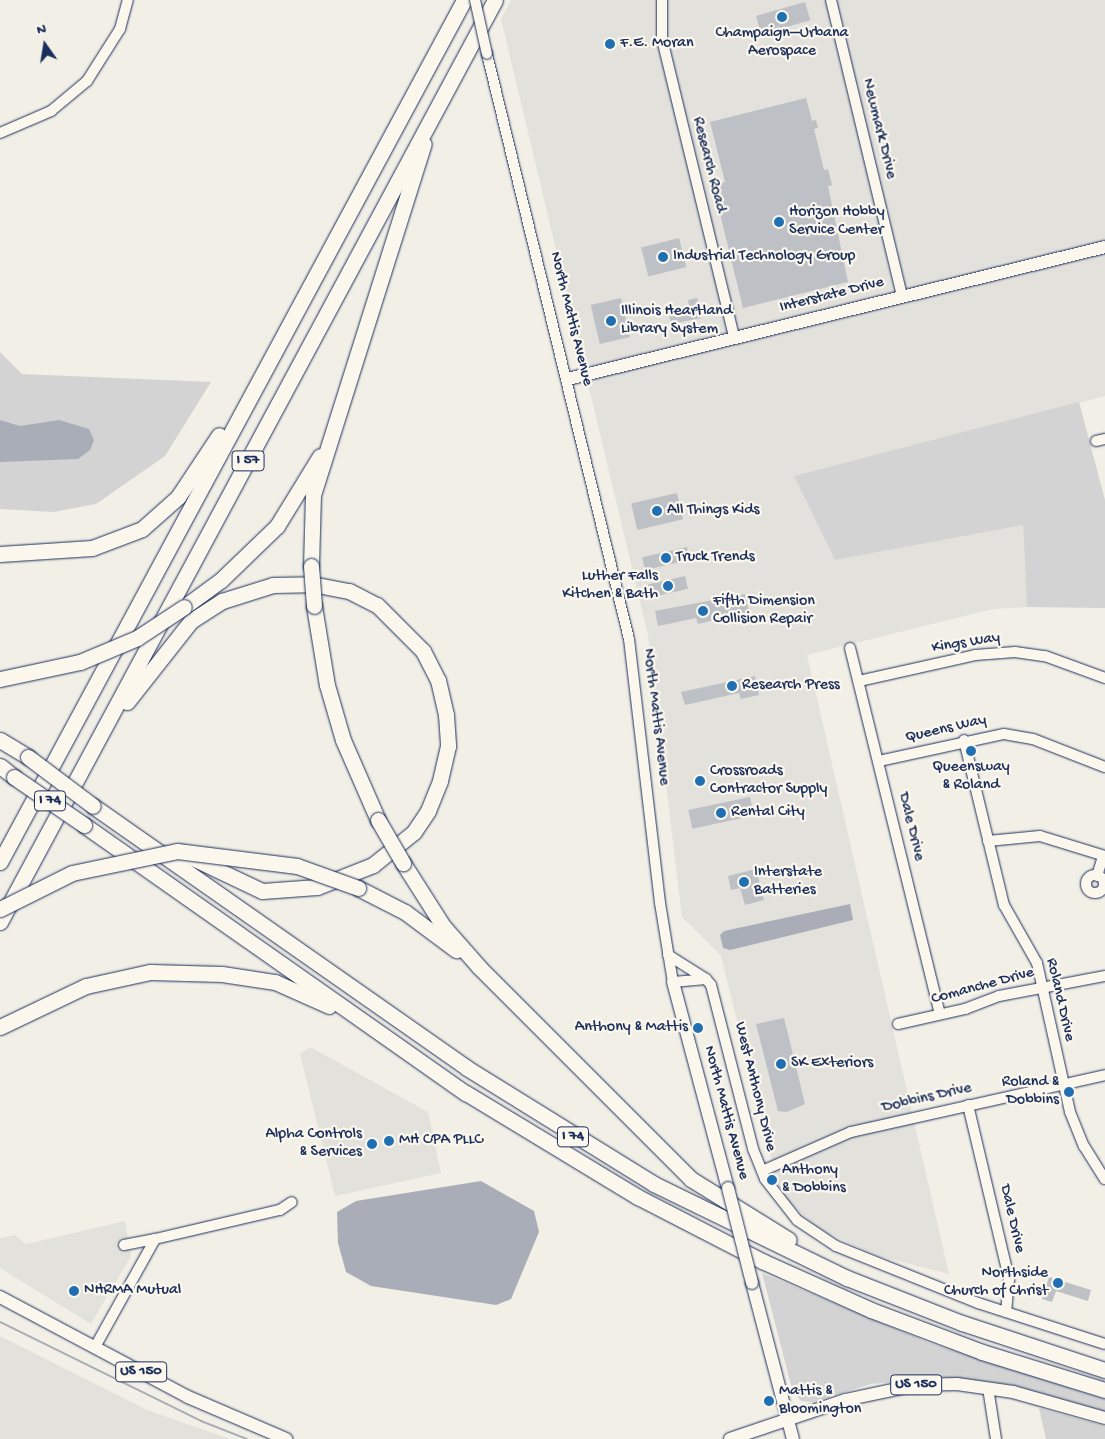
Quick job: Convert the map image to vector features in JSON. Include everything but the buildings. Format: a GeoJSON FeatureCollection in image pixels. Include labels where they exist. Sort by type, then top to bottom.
{"type":"FeatureCollection","features":[{"type":"Feature","properties":{"kind":"highway","name":"I 57"},"geometry":{"type":"LineString","coordinates":[[0,862],[464,0]]}},
{"type":"Feature","properties":{"kind":"highway","name":"I 57"},"geometry":{"type":"LineString","coordinates":[[0,922],[495,0]]}},
{"type":"Feature","properties":{"kind":"highway"},"geometry":{"type":"LineString","coordinates":[[428,126],[418,173],[313,495],[311,566],[314,606],[327,685],[342,740],[378,820],[403,863],[443,926],[479,967],[691,1179],[847,1278]]}},
{"type":"Feature","properties":{"kind":"highway"},"geometry":{"type":"LineString","coordinates":[[0,554],[92,548],[129,536],[155,520],[195,474],[283,334]]}},
{"type":"Feature","properties":{"kind":"highway"},"geometry":{"type":"LineString","coordinates":[[0,679],[80,662],[136,638],[221,580],[277,526],[332,435]]}},
{"type":"Feature","properties":{"kind":"highway"},"geometry":{"type":"LineString","coordinates":[[97,741],[191,621],[222,601],[273,585],[312,584],[349,591],[377,605],[423,651],[438,680],[446,715],[448,746],[440,781],[428,811],[414,832],[373,865],[316,887],[262,891],[112,819]]}},
{"type":"Feature","properties":{"kind":"highway","name":"I 74"},"geometry":{"type":"LineString","coordinates":[[0,740],[28,757],[93,806],[559,1128],[654,1184],[847,1278],[962,1323],[1105,1370]]}},
{"type":"Feature","properties":{"kind":"highway","name":"I 74"},"geometry":{"type":"LineString","coordinates":[[0,766],[434,1072],[575,1162],[762,1261],[935,1334],[1105,1390]]}},
{"type":"Feature","properties":{"kind":"highway"},"geometry":{"type":"LineString","coordinates":[[0,847],[21,823]]}},
{"type":"Feature","properties":{"kind":"highway"},"geometry":{"type":"LineString","coordinates":[[0,909],[72,872],[177,852],[297,866],[358,888],[405,912],[479,967]]}},
{"type":"Feature","properties":{"kind":"highway"},"geometry":{"type":"LineString","coordinates":[[0,1027],[54,998],[116,977],[179,971],[222,974],[275,982],[300,991],[434,1072]]}},
{"type":"Feature","properties":{"kind":"main road","name":"Interstate Drive"},"geometry":{"type":"LineString","coordinates":[[568,379],[902,295],[1105,247]]}},
{"type":"Feature","properties":{"kind":"main road","name":"North Mattis Avenue"},"geometry":{"type":"LineString","coordinates":[[674,982],[793,1439]]}},
{"type":"Feature","properties":{"kind":"main road","name":"US 150"},"geometry":{"type":"LineString","coordinates":[[0,1297],[237,1421],[286,1439]]}},
{"type":"Feature","properties":{"kind":"main road","name":"US 150"},"geometry":{"type":"LineString","coordinates":[[730,1439],[845,1400],[898,1387],[957,1384],[988,1388],[1105,1418]]}},
{"type":"Feature","properties":{"kind":"street"},"geometry":{"type":"LineString","coordinates":[[0,133],[51,111],[88,81],[120,29],[128,0]]}},
{"type":"Feature","properties":{"kind":"street","name":"North Mattis Avenue"},"geometry":{"type":"LineString","coordinates":[[475,0],[568,379],[629,639],[668,955],[674,982]]}},
{"type":"Feature","properties":{"kind":"street","name":"Research Road"},"geometry":{"type":"LineString","coordinates":[[662,0],[661,32],[734,337]]}},
{"type":"Feature","properties":{"kind":"street","name":"Newmark Drive"},"geometry":{"type":"LineString","coordinates":[[831,0],[902,295]]}},
{"type":"Feature","properties":{"kind":"street","name":"Dale Drive"},"geometry":{"type":"LineString","coordinates":[[850,648],[940,1014]]}},
{"type":"Feature","properties":{"kind":"street","name":"Kings Way"},"geometry":{"type":"LineString","coordinates":[[859,681],[975,655],[1015,652],[1045,656],[1105,678]]}},
{"type":"Feature","properties":{"kind":"street","name":"Queens Way"},"geometry":{"type":"LineString","coordinates":[[879,761],[964,740],[998,734],[1022,736],[1105,766]]}},
{"type":"Feature","properties":{"kind":"street","name":"Roland Drive"},"geometry":{"type":"LineString","coordinates":[[964,740],[1004,905],[1032,951],[1042,986],[1063,1084],[1076,1130],[1105,1179]]}},
{"type":"Feature","properties":{"kind":"street"},"geometry":{"type":"LineString","coordinates":[[988,841],[1040,836],[1104,856],[1097,876]]}},
{"type":"Feature","properties":{"kind":"street"},"geometry":{"type":"LineString","coordinates":[[668,955],[706,979]]}},
{"type":"Feature","properties":{"kind":"street","name":"Comanche Drive"},"geometry":{"type":"LineString","coordinates":[[898,1024],[1042,986],[1105,976]]}},
{"type":"Feature","properties":{"kind":"street"},"geometry":{"type":"LineString","coordinates":[[674,982],[706,979]]}},
{"type":"Feature","properties":{"kind":"street","name":"West Anthony Drive"},"geometry":{"type":"LineString","coordinates":[[706,979],[715,996],[753,1149],[762,1171],[784,1206],[820,1237],[885,1266],[1006,1312],[1105,1344]]}},
{"type":"Feature","properties":{"kind":"street","name":"Dobbins Drive"},"geometry":{"type":"LineString","coordinates":[[762,1171],[851,1132],[1105,1075]]}},
{"type":"Feature","properties":{"kind":"street","name":"Dale Drive"},"geometry":{"type":"LineString","coordinates":[[968,1105],[1006,1264],[1006,1312]]}},
{"type":"Feature","properties":{"kind":"street"},"geometry":{"type":"LineString","coordinates":[[124,1245],[280,1210],[292,1202]]}},
{"type":"Feature","properties":{"kind":"street"},"geometry":{"type":"LineString","coordinates":[[95,1347],[155,1239]]}},
{"type":"Feature","properties":{"kind":"street"},"geometry":{"type":"LineString","coordinates":[[988,1388],[996,1439]]}},
{"type":"Feature","properties":{"kind":"shaded area"},"geometry":{"type":"Polygon","coordinates":[[[511,0],[1105,0],[1105,396],[794,476],[835,560],[1023,525],[1027,607],[993,609],[807,655],[949,1274],[878,1256],[818,1229],[780,1193],[721,956],[682,917],[648,635],[501,19],[511,0]]]}},
{"type":"Feature","properties":{"kind":"shaded area"},"geometry":{"type":"Polygon","coordinates":[[[0,352],[22,374],[211,382],[165,456],[96,504],[53,512],[0,509],[0,352]]]}},
{"type":"Feature","properties":{"kind":"shaded area"},"geometry":{"type":"Polygon","coordinates":[[[1079,402],[1105,500],[1105,608],[1027,607],[1023,525],[835,560],[794,476],[1079,402]]]}},
{"type":"Feature","properties":{"kind":"shaded area"},"geometry":{"type":"Polygon","coordinates":[[[0,420],[20,426],[59,420],[89,429],[94,440],[90,450],[78,459],[0,462],[0,420]]]}},
{"type":"Feature","properties":{"kind":"shaded area"},"geometry":{"type":"Polygon","coordinates":[[[850,904],[853,920],[730,950],[723,948],[720,935],[724,931],[850,904]]]}},
{"type":"Feature","properties":{"kind":"shaded area"},"geometry":{"type":"Polygon","coordinates":[[[310,1047],[428,1112],[441,1173],[335,1196],[300,1054],[310,1047]]]}},
{"type":"Feature","properties":{"kind":"shaded area"},"geometry":{"type":"Polygon","coordinates":[[[481,1181],[534,1211],[539,1232],[511,1299],[496,1305],[371,1286],[346,1272],[338,1243],[337,1212],[356,1201],[481,1181]]]}},
{"type":"Feature","properties":{"kind":"shaded area"},"geometry":{"type":"Polygon","coordinates":[[[125,1221],[131,1256],[91,1324],[0,1268],[0,1238],[15,1235],[26,1244],[125,1221]]]}},
{"type":"Feature","properties":{"kind":"shaded area"},"geometry":{"type":"Polygon","coordinates":[[[762,1273],[930,1343],[1105,1399],[1105,1413],[1007,1386],[936,1378],[871,1384],[813,1402],[801,1401],[792,1389],[762,1273]]]}},
{"type":"Feature","properties":{"kind":"shaded area"},"geometry":{"type":"Polygon","coordinates":[[[0,1336],[147,1410],[230,1439],[0,1439],[0,1336]]]}},
{"type":"Feature","properties":{"kind":"shaded area"},"geometry":{"type":"Polygon","coordinates":[[[1039,1408],[1105,1426],[1105,1439],[1046,1439],[1039,1408]]]}},
{"type":"Feature","properties":{"kind":"waterway"},"geometry":{"type":"LineString","coordinates":[[0,1322],[201,1421],[247,1439]]}},
{"type":"Feature","properties":{"kind":"place","name":"Champaign–Urbana Aerospace"},"geometry":{"type":"Point","coordinates":[782,17]}},
{"type":"Feature","properties":{"kind":"place","name":"F.E. Moran"},"geometry":{"type":"Point","coordinates":[610,44]}},
{"type":"Feature","properties":{"kind":"place","name":"Horizon Hobby Service Center"},"geometry":{"type":"Point","coordinates":[779,222]}},
{"type":"Feature","properties":{"kind":"place","name":"Industrial Technology Group"},"geometry":{"type":"Point","coordinates":[663,257]}},
{"type":"Feature","properties":{"kind":"place","name":"Illinois Heartland Library System"},"geometry":{"type":"Point","coordinates":[611,321]}},
{"type":"Feature","properties":{"kind":"place","name":"All Things Kids"},"geometry":{"type":"Point","coordinates":[657,511]}},
{"type":"Feature","properties":{"kind":"place","name":"Truck Trends"},"geometry":{"type":"Point","coordinates":[666,558]}},
{"type":"Feature","properties":{"kind":"place","name":"Luther Falls Kitchen & Bath"},"geometry":{"type":"Point","coordinates":[668,586]}},
{"type":"Feature","properties":{"kind":"place","name":"Fifth Dimension Collision Repair"},"geometry":{"type":"Point","coordinates":[703,611]}},
{"type":"Feature","properties":{"kind":"place","name":"Research Press"},"geometry":{"type":"Point","coordinates":[732,686]}},
{"type":"Feature","properties":{"kind":"place","name":"Queensway & Roland"},"geometry":{"type":"Point","coordinates":[971,751]}},
{"type":"Feature","properties":{"kind":"place","name":"Crossroads Contractor Supply"},"geometry":{"type":"Point","coordinates":[700,781]}},
{"type":"Feature","properties":{"kind":"place","name":"Rental City"},"geometry":{"type":"Point","coordinates":[721,813]}},
{"type":"Feature","properties":{"kind":"place","name":"Interstate Batteries"},"geometry":{"type":"Point","coordinates":[744,882]}},
{"type":"Feature","properties":{"kind":"place","name":"Anthony & Mattis"},"geometry":{"type":"Point","coordinates":[698,1028]}},
{"type":"Feature","properties":{"kind":"place","name":"SK Exteriors"},"geometry":{"type":"Point","coordinates":[781,1064]}},
{"type":"Feature","properties":{"kind":"place","name":"Roland & Dobbins"},"geometry":{"type":"Point","coordinates":[1069,1092]}},
{"type":"Feature","properties":{"kind":"place","name":"MH CPA PLLC"},"geometry":{"type":"Point","coordinates":[389,1141]}},
{"type":"Feature","properties":{"kind":"place","name":"Alpha Controls & Services"},"geometry":{"type":"Point","coordinates":[372,1144]}},
{"type":"Feature","properties":{"kind":"place","name":"Anthony & Dobbins"},"geometry":{"type":"Point","coordinates":[772,1180]}},
{"type":"Feature","properties":{"kind":"place","name":"Northside Church of Christ"},"geometry":{"type":"Point","coordinates":[1058,1283]}},
{"type":"Feature","properties":{"kind":"place","name":"NHRMA Mutual"},"geometry":{"type":"Point","coordinates":[74,1291]}},
{"type":"Feature","properties":{"kind":"place","name":"Mattis & Bloomington"},"geometry":{"type":"Point","coordinates":[769,1401]}}]}
